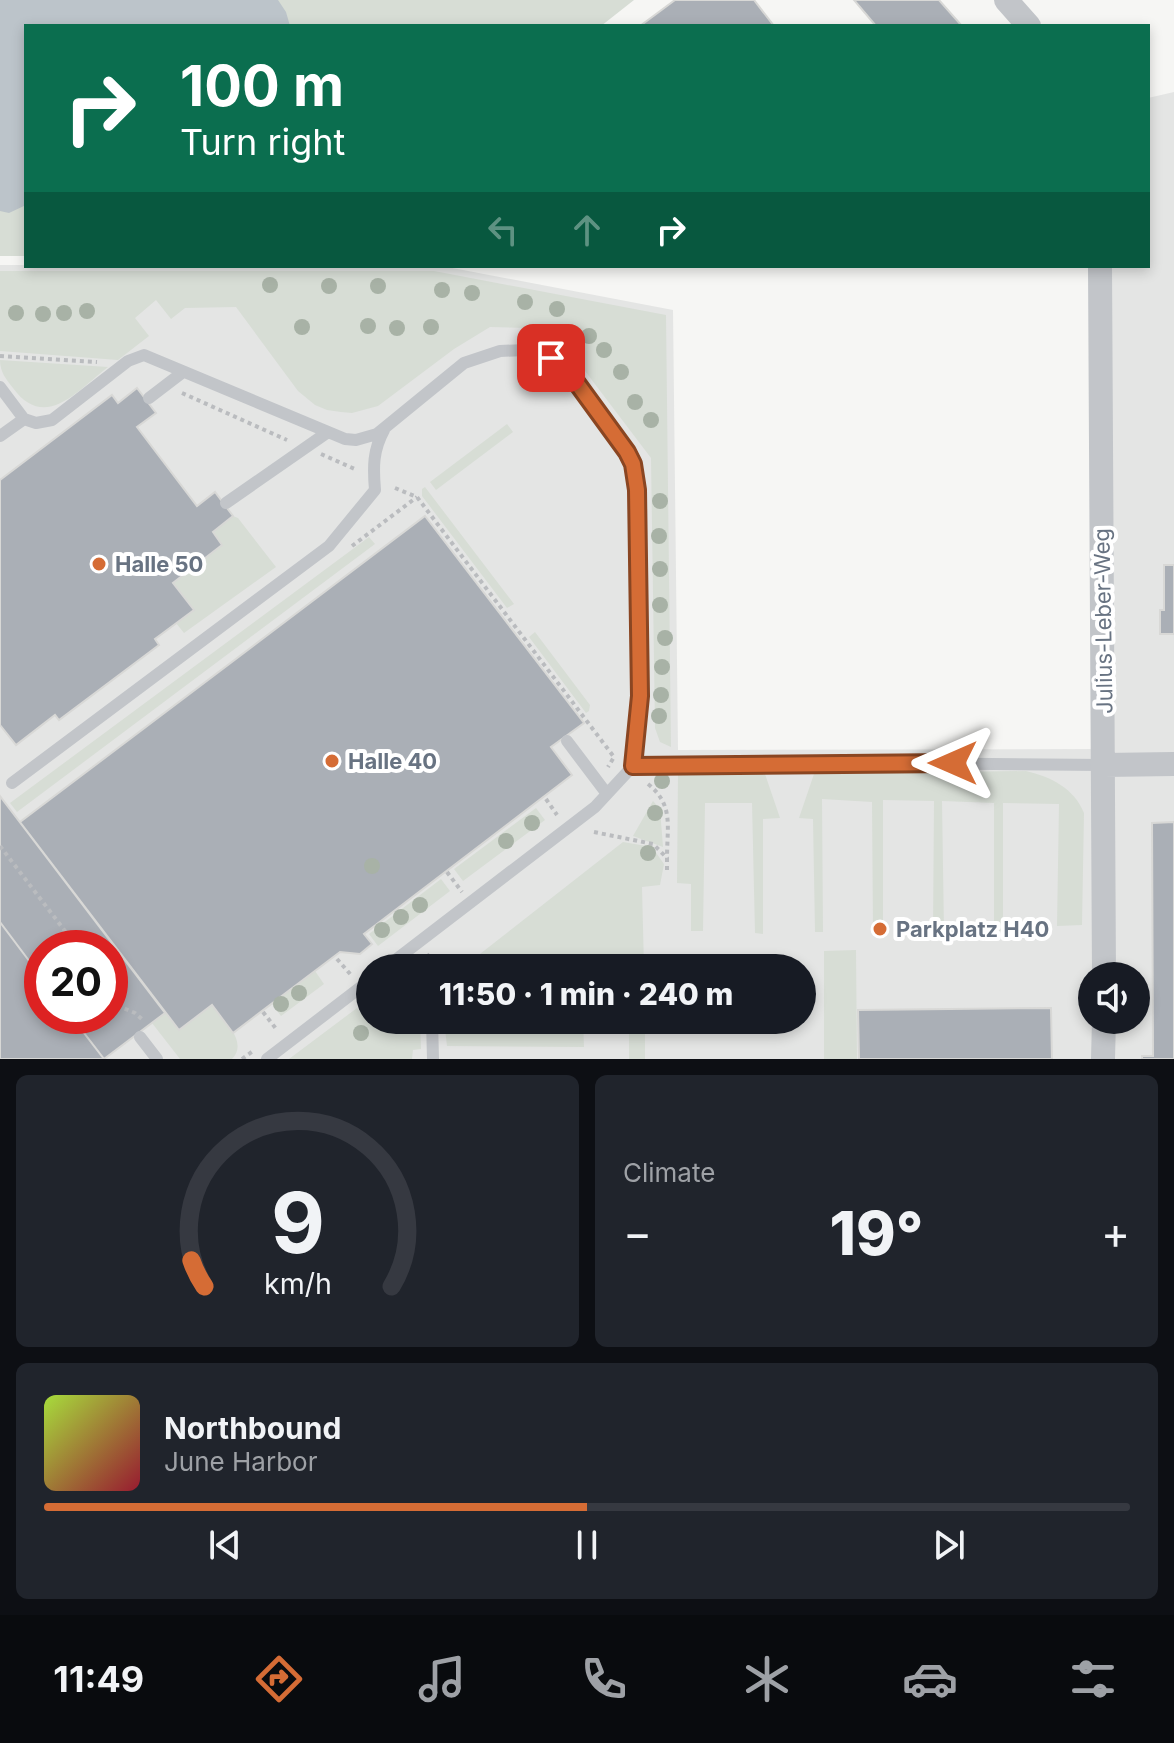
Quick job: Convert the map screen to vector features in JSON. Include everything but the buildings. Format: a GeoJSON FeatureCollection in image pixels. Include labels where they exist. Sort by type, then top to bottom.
{"type":"FeatureCollection","features":[{"type":"Feature","properties":{"kind":"street"},"geometry":{"type":"LineString","coordinates":[[1006,0],[1027,24]]}},
{"type":"Feature","properties":{"kind":"street","name":"Julius-Leber-Weg"},"geometry":{"type":"LineString","coordinates":[[1100,268],[1104,962]]}},
{"type":"Feature","properties":{"kind":"street"},"geometry":{"type":"LineString","coordinates":[[1104,765],[1174,764]]}},
{"type":"Feature","properties":{"kind":"street"},"geometry":{"type":"LineString","coordinates":[[1103,1059],[1104,1034]]}},
{"type":"Feature","properties":{"kind":"lane"},"geometry":{"type":"LineString","coordinates":[[0,387],[24,419],[36,423],[52,420],[128,361],[144,355],[328,432],[356,440],[367,438],[385,427],[464,363],[500,351],[526,350],[563,364],[627,452],[633,464],[638,504],[640,696],[633,766],[595,807],[403,954]]}},
{"type":"Feature","properties":{"kind":"lane"},"geometry":{"type":"LineString","coordinates":[[149,398],[183,372]]}},
{"type":"Feature","properties":{"kind":"lane"},"geometry":{"type":"LineString","coordinates":[[0,436],[24,419]]}},
{"type":"Feature","properties":{"kind":"lane"},"geometry":{"type":"LineString","coordinates":[[12,783],[329,546],[375,490],[373,465],[376,445],[385,427]]}},
{"type":"Feature","properties":{"kind":"lane"},"geometry":{"type":"LineString","coordinates":[[226,503],[328,432]]}},
{"type":"Feature","properties":{"kind":"lane"},"geometry":{"type":"LineString","coordinates":[[567,741],[607,794]]}},
{"type":"Feature","properties":{"kind":"lane"},"geometry":{"type":"LineString","coordinates":[[633,766],[878,763],[1104,765]]}},
{"type":"Feature","properties":{"kind":"lane"},"geometry":{"type":"LineString","coordinates":[[267,1059],[356,991]]}},
{"type":"Feature","properties":{"kind":"lane"},"geometry":{"type":"LineString","coordinates":[[432,1034],[433,1059]]}},
{"type":"Feature","properties":{"kind":"lane"},"geometry":{"type":"LineString","coordinates":[[140,1037],[157,1059]]}},
{"type":"Feature","properties":{"kind":"path"},"geometry":{"type":"LineString","coordinates":[[0,356],[98,362]]}},
{"type":"Feature","properties":{"kind":"path"},"geometry":{"type":"LineString","coordinates":[[165,386],[357,471]]}},
{"type":"Feature","properties":{"kind":"path"},"geometry":{"type":"LineString","coordinates":[[395,488],[417,497],[614,757]]}},
{"type":"Feature","properties":{"kind":"path"},"geometry":{"type":"LineString","coordinates":[[344,552],[417,497]]}},
{"type":"Feature","properties":{"kind":"path"},"geometry":{"type":"LineString","coordinates":[[648,784],[661,795],[666,806],[667,872]]}},
{"type":"Feature","properties":{"kind":"path"},"geometry":{"type":"LineString","coordinates":[[546,799],[559,822]]}},
{"type":"Feature","properties":{"kind":"path"},"geometry":{"type":"LineString","coordinates":[[594,832],[653,844],[667,858]]}},
{"type":"Feature","properties":{"kind":"path"},"geometry":{"type":"LineString","coordinates":[[0,846],[64,930]]}},
{"type":"Feature","properties":{"kind":"path"},"geometry":{"type":"LineString","coordinates":[[447,872],[463,894]]}},
{"type":"Feature","properties":{"kind":"path"},"geometry":{"type":"LineString","coordinates":[[337,959],[353,977]]}},
{"type":"Feature","properties":{"kind":"path"},"geometry":{"type":"LineString","coordinates":[[128,1010],[152,1027]]}},
{"type":"Feature","properties":{"kind":"path"},"geometry":{"type":"LineString","coordinates":[[263,1012],[278,1032]]}},
{"type":"Feature","properties":{"kind":"shaded area"},"geometry":{"type":"Polygon","coordinates":[[[0,0],[634,0],[604,24],[24,24],[24,256],[0,256],[0,0]]]}},
{"type":"Feature","properties":{"kind":"shaded area"},"geometry":{"type":"Polygon","coordinates":[[[0,0],[278,0],[289,24],[24,24],[24,206],[9,213],[0,211],[0,0]]]}},
{"type":"Feature","properties":{"kind":"shaded area"},"geometry":{"type":"Polygon","coordinates":[[[1174,92],[1174,1059],[0,1059],[0,265],[24,265],[24,268],[452,268],[673,310],[678,750],[1102,749],[1103,268],[1150,268],[1150,98],[1174,92]]]}},
{"type":"Feature","properties":{"kind":"shaded area"},"geometry":{"type":"Polygon","coordinates":[[[0,271],[434,271],[666,315],[671,747],[660,742],[655,728],[651,458],[560,338],[527,328],[490,327],[454,349],[378,406],[352,413],[341,412],[315,405],[298,391],[236,307],[185,308],[171,319],[156,300],[135,318],[149,336],[118,360],[0,351],[0,271]]]}},
{"type":"Feature","properties":{"kind":"shaded area"},"geometry":{"type":"Polygon","coordinates":[[[0,360],[108,367],[61,403],[37,407],[25,401],[13,388],[2,372],[0,360]]]}},
{"type":"Feature","properties":{"kind":"shaded area"},"geometry":{"type":"Polygon","coordinates":[[[507,424],[513,432],[436,490],[430,482],[507,424]]]}},
{"type":"Feature","properties":{"kind":"shaded area"},"geometry":{"type":"Polygon","coordinates":[[[425,487],[514,604],[507,608],[422,496],[425,487]]]}},
{"type":"Feature","properties":{"kind":"shaded area"},"geometry":{"type":"Polygon","coordinates":[[[233,516],[238,518],[276,567],[184,633],[176,623],[193,610],[173,583],[222,545],[213,532],[233,516]]]}},
{"type":"Feature","properties":{"kind":"shaded area"},"geometry":{"type":"Polygon","coordinates":[[[369,537],[375,544],[17,812],[10,803],[369,537]]]}},
{"type":"Feature","properties":{"kind":"shaded area"},"geometry":{"type":"Polygon","coordinates":[[[535,632],[590,705],[586,713],[529,637],[535,632]]]}},
{"type":"Feature","properties":{"kind":"shaded area"},"geometry":{"type":"Polygon","coordinates":[[[1026,771],[1068,790],[1084,813],[1082,925],[1057,926],[1059,804],[1003,803],[1003,931],[994,931],[994,803],[942,801],[944,932],[933,932],[934,801],[883,800],[883,932],[873,932],[872,802],[822,799],[823,932],[815,932],[813,819],[799,818],[814,774],[1026,771]]]}},
{"type":"Feature","properties":{"kind":"shaded area"},"geometry":{"type":"Polygon","coordinates":[[[678,774],[765,774],[780,818],[763,819],[763,934],[755,933],[752,803],[705,803],[703,931],[691,931],[691,884],[677,883],[678,774]]]}},
{"type":"Feature","properties":{"kind":"shaded area"},"geometry":{"type":"Polygon","coordinates":[[[653,801],[660,809],[663,847],[633,836],[653,801]]]}},
{"type":"Feature","properties":{"kind":"shaded area"},"geometry":{"type":"Polygon","coordinates":[[[536,808],[545,820],[463,881],[454,869],[536,808]]]}},
{"type":"Feature","properties":{"kind":"shaded area"},"geometry":{"type":"Polygon","coordinates":[[[623,842],[652,847],[664,864],[660,885],[642,887],[644,954],[480,954],[623,842]]]}},
{"type":"Feature","properties":{"kind":"shaded area"},"geometry":{"type":"Polygon","coordinates":[[[441,879],[450,891],[378,946],[369,934],[441,879]]]}},
{"type":"Feature","properties":{"kind":"shaded area"},"geometry":{"type":"Polygon","coordinates":[[[856,950],[857,1059],[824,1059],[824,951],[856,950]]]}},
{"type":"Feature","properties":{"kind":"shaded area"},"geometry":{"type":"Polygon","coordinates":[[[315,971],[324,984],[281,1016],[272,1004],[315,971]]]}},
{"type":"Feature","properties":{"kind":"shaded area"},"geometry":{"type":"Polygon","coordinates":[[[212,1005],[236,1038],[238,1045],[232,1059],[180,1059],[152,1023],[165,1013],[179,1030],[212,1005]]]}},
{"type":"Feature","properties":{"kind":"shaded area"},"geometry":{"type":"Polygon","coordinates":[[[356,1009],[356,1034],[420,1034],[421,1049],[413,1050],[412,1059],[289,1059],[356,1009]]]}},
{"type":"Feature","properties":{"kind":"shaded area"},"geometry":{"type":"Polygon","coordinates":[[[446,1034],[584,1034],[584,1047],[447,1046],[446,1034]]]}},
{"type":"Feature","properties":{"kind":"shaded area"},"geometry":{"type":"Polygon","coordinates":[[[629,1034],[645,1034],[645,1059],[629,1059],[629,1034]]]}},
{"type":"Feature","properties":{"kind":"place","name":"Halle 50"},"geometry":{"type":"Point","coordinates":[99,564]}},
{"type":"Feature","properties":{"kind":"place","name":"Halle 40"},"geometry":{"type":"Point","coordinates":[332,761]}},
{"type":"Feature","properties":{"kind":"place","name":"Parkplatz H40"},"geometry":{"type":"Point","coordinates":[880,929]}},
{"type":"Feature","properties":{"kind":"route"},"geometry":{"type":"LineString","coordinates":[[551,358],[563,364],[633,464],[637,490],[640,696],[633,766],[953,763]]}}]}
